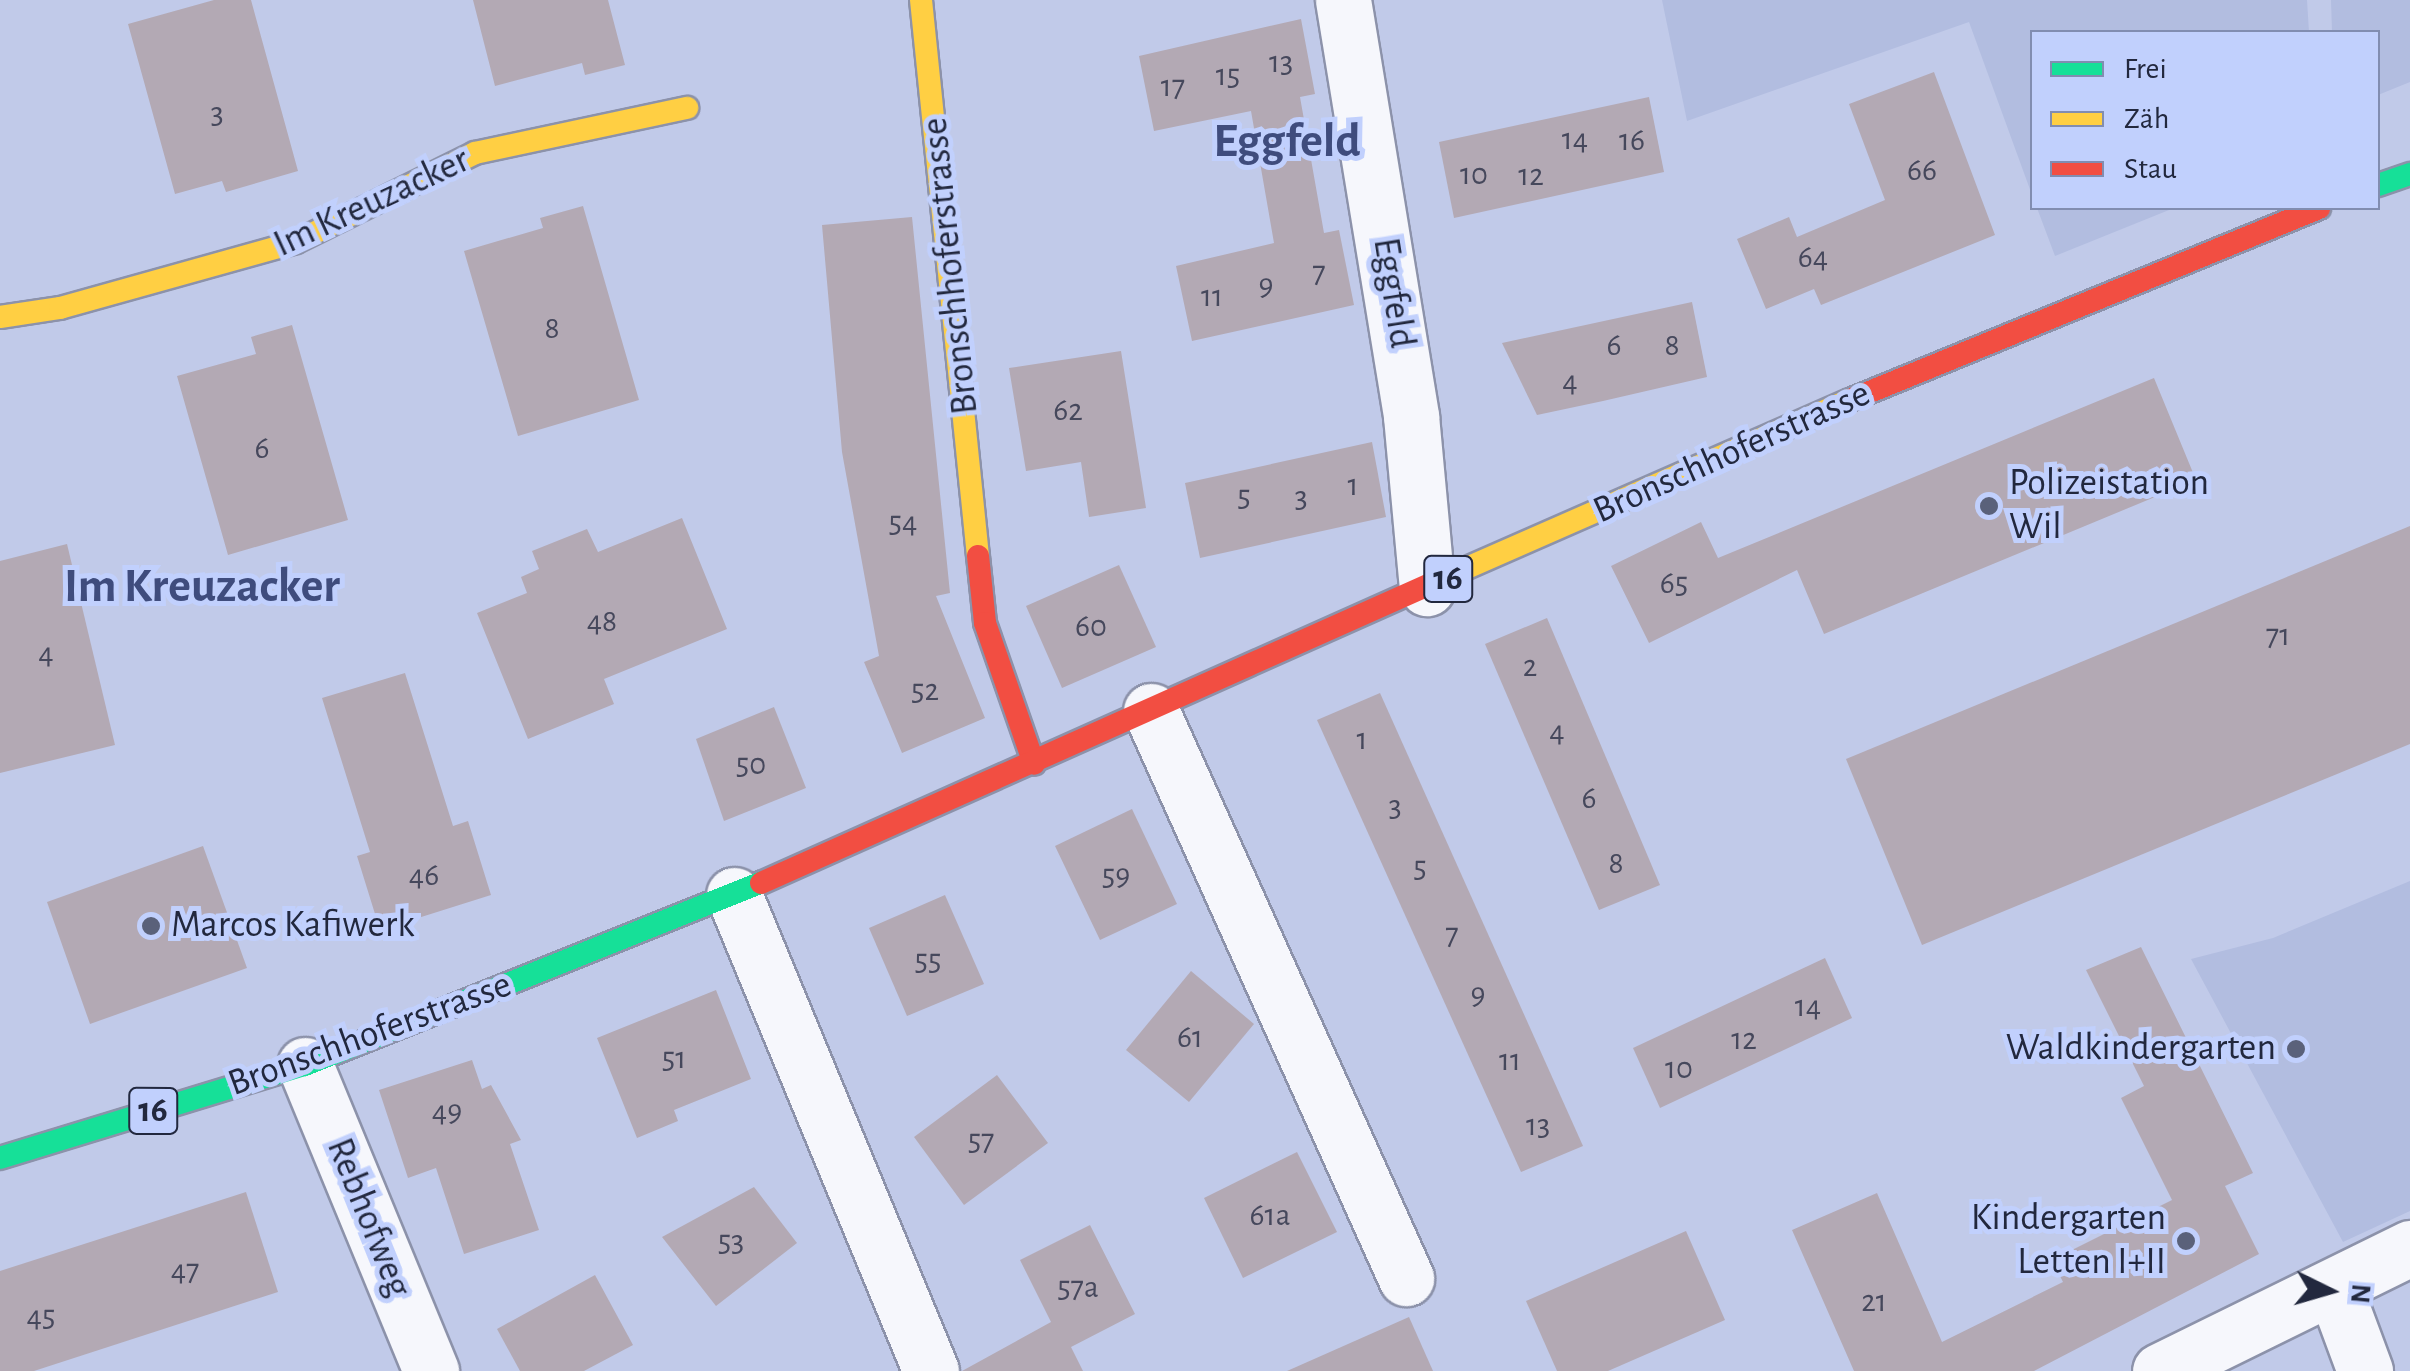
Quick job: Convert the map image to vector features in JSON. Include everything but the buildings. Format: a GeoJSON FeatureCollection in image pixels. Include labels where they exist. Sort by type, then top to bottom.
{"type":"FeatureCollection","features":[{"type":"Feature","properties":{"kind":"main road","name":"Bronschhoferstrasse"},"geometry":{"type":"LineString","coordinates":[[921,0],[985,623],[1034,764]]}},
{"type":"Feature","properties":{"kind":"main road","name":"Im Kreuzacker"},"geometry":{"type":"LineString","coordinates":[[0,317],[60,308],[296,242],[475,153],[687,108]]}},
{"type":"Feature","properties":{"kind":"main road"},"geometry":{"type":"LineString","coordinates":[[2380,185],[2410,174]]}},
{"type":"Feature","properties":{"kind":"main road","name":"Bronschhoferstrasse"},"geometry":{"type":"LineString","coordinates":[[0,1158],[305,1065],[734,895],[1732,449],[2315,210]]}},
{"type":"Feature","properties":{"kind":"street","name":"Eggfeld"},"geometry":{"type":"LineString","coordinates":[[1343,0],[1408,397],[1427,588]]}},
{"type":"Feature","properties":{"kind":"street"},"geometry":{"type":"LineString","coordinates":[[1151,711],[1406,1278]]}},
{"type":"Feature","properties":{"kind":"street"},"geometry":{"type":"LineString","coordinates":[[734,895],[931,1371]]}},
{"type":"Feature","properties":{"kind":"street","name":"Rebhofweg"},"geometry":{"type":"LineString","coordinates":[[305,1065],[431,1371]]}},
{"type":"Feature","properties":{"kind":"street"},"geometry":{"type":"LineString","coordinates":[[2160,1371],[2410,1248]]}},
{"type":"Feature","properties":{"kind":"street"},"geometry":{"type":"LineString","coordinates":[[2334,1287],[2365,1371]]}},
{"type":"Feature","properties":{"kind":"shaded area"},"geometry":{"type":"Polygon","coordinates":[[[1662,0],[2307,0],[2309,30],[2030,30],[2030,190],[1969,22],[1687,121],[1662,0]]]}},
{"type":"Feature","properties":{"kind":"shaded area"},"geometry":{"type":"Polygon","coordinates":[[[2331,0],[2410,0],[2410,82],[2380,94],[2380,30],[2332,30],[2331,0]]]}},
{"type":"Feature","properties":{"kind":"shaded area"},"geometry":{"type":"Polygon","coordinates":[[[2038,210],[2169,210],[2055,256],[2038,210]]]}},
{"type":"Feature","properties":{"kind":"shaded area"},"geometry":{"type":"Polygon","coordinates":[[[2410,881],[2410,1211],[2343,1242],[2191,959],[2273,938],[2410,881]]]}},
{"type":"Feature","properties":{"kind":"traffic: fast"},"geometry":{"type":"LineString","coordinates":[[2380,184],[2410,174]]}},
{"type":"Feature","properties":{"kind":"traffic: fast"},"geometry":{"type":"LineString","coordinates":[[0,1158],[305,1065],[761,883]]}},
{"type":"Feature","properties":{"kind":"traffic: slow"},"geometry":{"type":"LineString","coordinates":[[921,0],[978,556]]}},
{"type":"Feature","properties":{"kind":"traffic: slow"},"geometry":{"type":"LineString","coordinates":[[0,317],[60,308],[296,242],[475,153],[687,108]]}},
{"type":"Feature","properties":{"kind":"traffic: slow"},"geometry":{"type":"LineString","coordinates":[[1428,585],[1850,400]]}},
{"type":"Feature","properties":{"kind":"traffic: jam"},"geometry":{"type":"LineString","coordinates":[[1850,400],[2314,210]]}},
{"type":"Feature","properties":{"kind":"traffic: jam"},"geometry":{"type":"LineString","coordinates":[[978,556],[985,623],[1034,764]]}},
{"type":"Feature","properties":{"kind":"traffic: jam"},"geometry":{"type":"LineString","coordinates":[[761,883],[1428,585]]}},
{"type":"Feature","properties":{"kind":"place","name":"Polizeistation Wil"},"geometry":{"type":"Point","coordinates":[1989,506]}},
{"type":"Feature","properties":{"kind":"place","name":"Marcos Kafiwerk"},"geometry":{"type":"Point","coordinates":[151,926]}},
{"type":"Feature","properties":{"kind":"place","name":"Waldkindergarten"},"geometry":{"type":"Point","coordinates":[2296,1049]}},
{"type":"Feature","properties":{"kind":"place","name":"Kindergarten Letten I+II"},"geometry":{"type":"Point","coordinates":[2186,1241]}},
{"type":"Feature","properties":{"kind":"district","name":"Eggfeld"},"geometry":{"type":"Point","coordinates":[1287,143]}},
{"type":"Feature","properties":{"kind":"district","name":"Im Kreuzacker"},"geometry":{"type":"Point","coordinates":[202,588]}}]}
